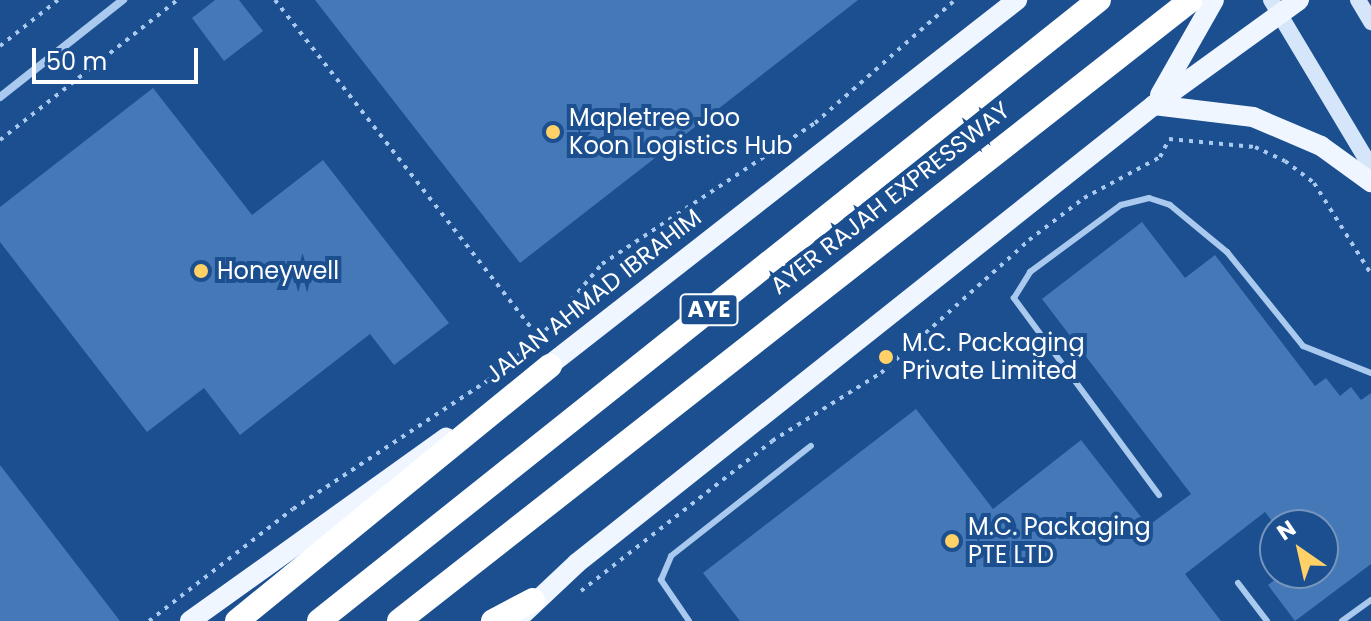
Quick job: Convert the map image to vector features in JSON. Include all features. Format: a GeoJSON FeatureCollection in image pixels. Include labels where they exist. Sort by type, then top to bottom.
{"type":"FeatureCollection","features":[{"type":"Feature","properties":{"kind":"highway","name":"AYER RAJAH EXPRESSWAY"},"geometry":{"type":"LineString","coordinates":[[319,621],[1099,0]]}},
{"type":"Feature","properties":{"kind":"highway","name":"AYER RAJAH EXPRESSWAY"},"geometry":{"type":"LineString","coordinates":[[399,621],[1191,0]]}},
{"type":"Feature","properties":{"kind":"highway"},"geometry":{"type":"LineString","coordinates":[[237,621],[550,366]]}},
{"type":"Feature","properties":{"kind":"highway"},"geometry":{"type":"LineString","coordinates":[[493,621],[533,600]]}},
{"type":"Feature","properties":{"kind":"main road"},"geometry":{"type":"LineString","coordinates":[[995,17],[1007,0]]}},
{"type":"Feature","properties":{"kind":"main road","name":"JALAN AHMAD IBRAHIM"},"geometry":{"type":"LineString","coordinates":[[190,621],[550,366],[1017,0]]}},
{"type":"Feature","properties":{"kind":"main road"},"geometry":{"type":"LineString","coordinates":[[1154,105],[1214,0]]}},
{"type":"Feature","properties":{"kind":"main road"},"geometry":{"type":"LineString","coordinates":[[515,621],[533,600],[1275,7],[1299,0]]}},
{"type":"Feature","properties":{"kind":"main road"},"geometry":{"type":"LineString","coordinates":[[1358,0],[1371,22]]}},
{"type":"Feature","properties":{"kind":"main road"},"geometry":{"type":"LineString","coordinates":[[1275,7],[1371,167]]}},
{"type":"Feature","properties":{"kind":"main road"},"geometry":{"type":"LineString","coordinates":[[1154,105],[1253,117],[1321,146],[1371,182]]}},
{"type":"Feature","properties":{"kind":"street"},"geometry":{"type":"LineString","coordinates":[[0,97],[123,0]]}},
{"type":"Feature","properties":{"kind":"lane"},"geometry":{"type":"LineString","coordinates":[[1159,495],[1014,298],[1030,272],[1121,205],[1149,198],[1170,205],[1227,252],[1303,346],[1371,373]]}},
{"type":"Feature","properties":{"kind":"lane"},"geometry":{"type":"LineString","coordinates":[[689,621],[661,580],[671,556],[811,446]]}},
{"type":"Feature","properties":{"kind":"lane"},"geometry":{"type":"LineString","coordinates":[[1238,583],[1267,621]]}},
{"type":"Feature","properties":{"kind":"lane"},"geometry":{"type":"LineString","coordinates":[[1342,621],[1371,600]]}},
{"type":"Feature","properties":{"kind":"path"},"geometry":{"type":"LineString","coordinates":[[0,46],[58,0]]}},
{"type":"Feature","properties":{"kind":"path"},"geometry":{"type":"LineString","coordinates":[[0,140],[177,0]]}},
{"type":"Feature","properties":{"kind":"path"},"geometry":{"type":"LineString","coordinates":[[275,0],[539,338]]}},
{"type":"Feature","properties":{"kind":"path"},"geometry":{"type":"LineString","coordinates":[[149,621],[230,554],[539,338],[602,264],[815,123],[955,0]]}},
{"type":"Feature","properties":{"kind":"path"},"geometry":{"type":"LineString","coordinates":[[570,600],[772,441],[881,373],[1029,240],[1084,198],[1160,157],[1169,139],[1255,147],[1285,161],[1314,183],[1371,274]]}},
{"type":"Feature","properties":{"kind":"building"},"geometry":{"type":"Polygon","coordinates":[[[215,0],[239,0],[263,31],[224,61],[192,18],[215,0]]]}},
{"type":"Feature","properties":{"kind":"building","name":"Mapletree Joo Koon Logistics Hub"},"geometry":{"type":"Polygon","coordinates":[[[315,0],[858,0],[520,263],[315,0]]]}},
{"type":"Feature","properties":{"kind":"building"},"geometry":{"type":"Polygon","coordinates":[[[153,88],[252,215],[323,160],[449,323],[394,365],[370,334],[240,435],[204,388],[147,432],[0,242],[0,207],[153,88]]]}},
{"type":"Feature","properties":{"kind":"building"},"geometry":{"type":"Polygon","coordinates":[[[1142,222],[1185,278],[1215,255],[1315,386],[1326,378],[1340,396],[1351,387],[1361,400],[1371,393],[1371,564],[1339,588],[1339,509],[1259,509],[1259,517],[1185,574],[1221,621],[740,621],[703,573],[916,409],[993,509],[1081,440],[1148,526],[1191,494],[1042,299],[1142,222]]]}},
{"type":"Feature","properties":{"kind":"building"},"geometry":{"type":"Polygon","coordinates":[[[0,465],[120,621],[0,621],[0,465]]]}},
{"type":"Feature","properties":{"kind":"building"},"geometry":{"type":"Polygon","coordinates":[[[1271,589],[1338,589],[1295,621],[1271,589]]]}},
{"type":"Feature","properties":{"kind":"place","name":"Mapletree Joo Koon Logistics Hub"},"geometry":{"type":"Point","coordinates":[553,132]}},
{"type":"Feature","properties":{"kind":"place","name":"Honeywell"},"geometry":{"type":"Point","coordinates":[201,271]}},
{"type":"Feature","properties":{"kind":"place","name":"M.C. Packaging Private Limited"},"geometry":{"type":"Point","coordinates":[886,357]}},
{"type":"Feature","properties":{"kind":"place","name":"M.C. Packaging PTE LTD"},"geometry":{"type":"Point","coordinates":[952,541]}}]}
